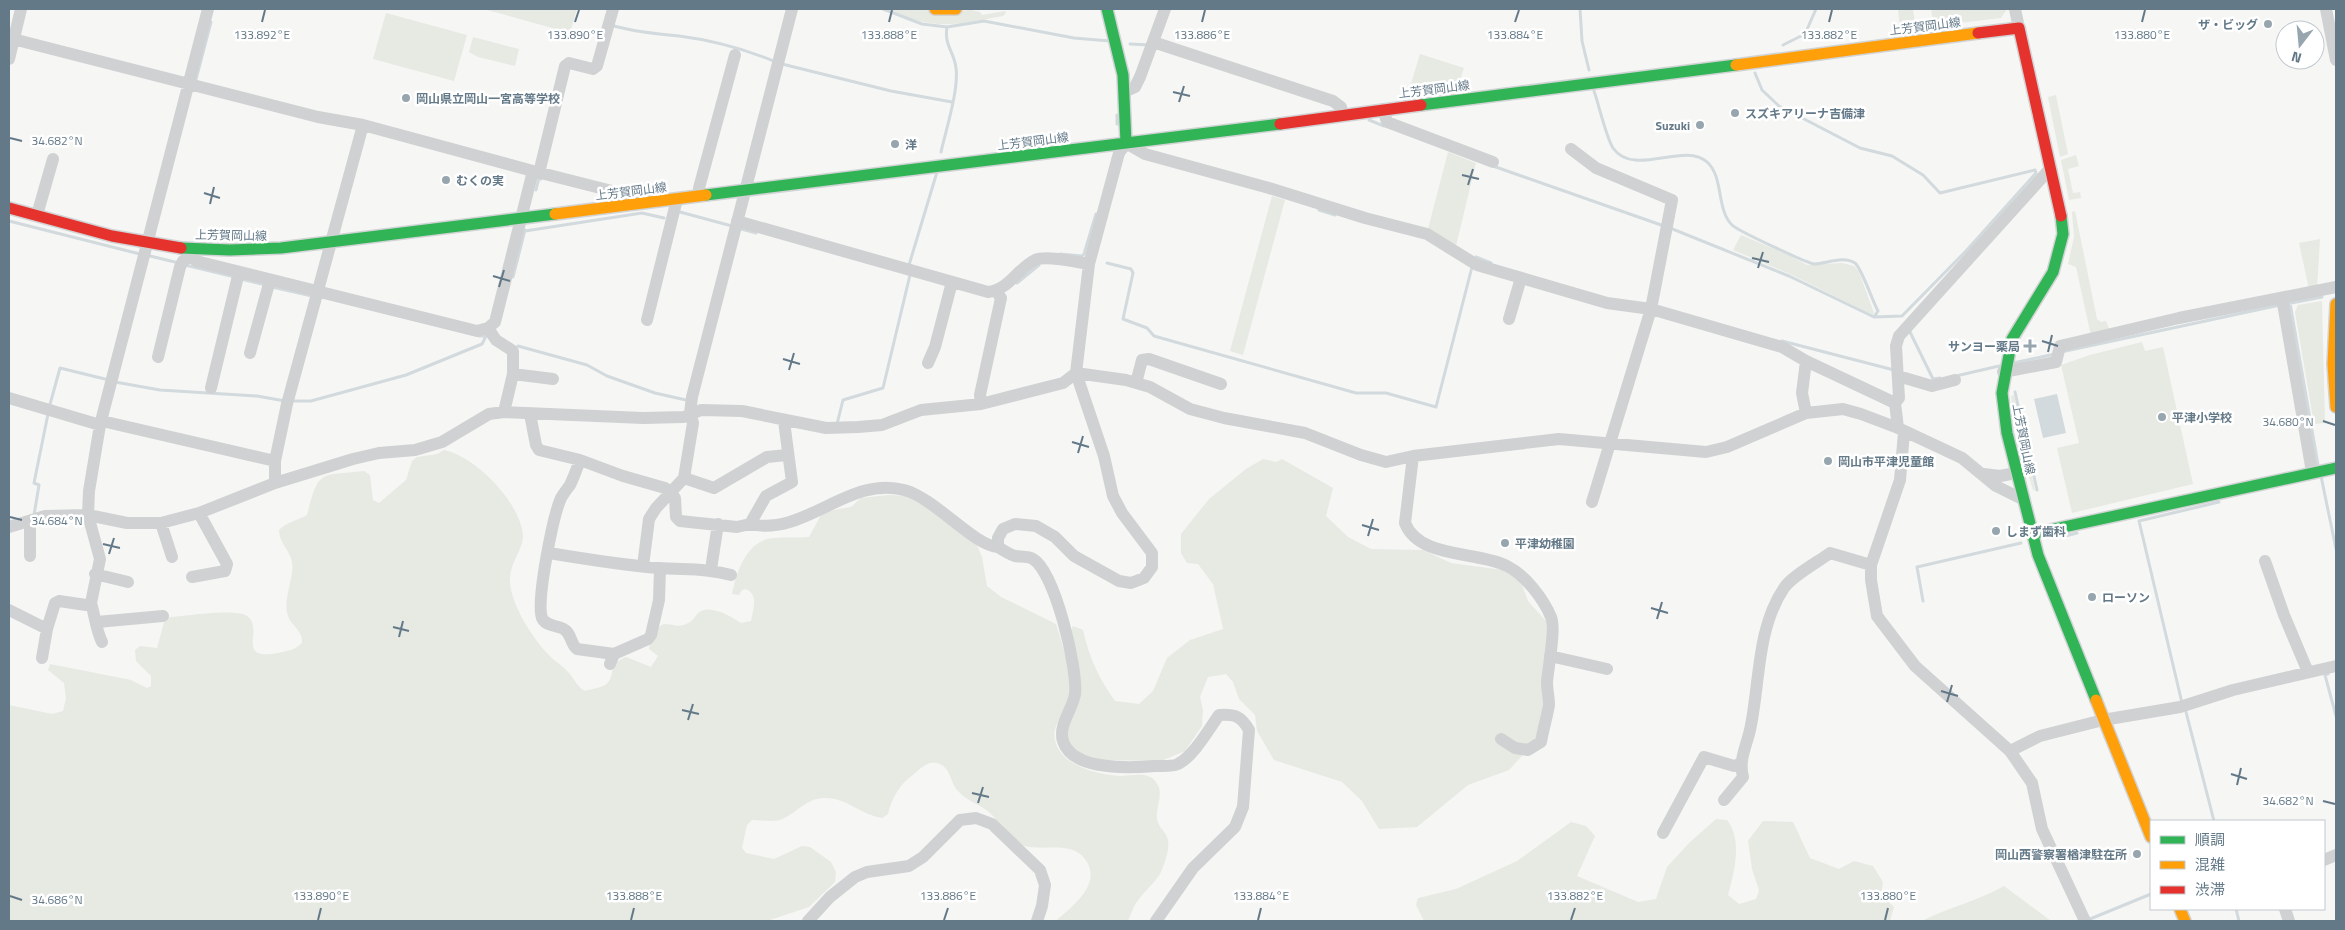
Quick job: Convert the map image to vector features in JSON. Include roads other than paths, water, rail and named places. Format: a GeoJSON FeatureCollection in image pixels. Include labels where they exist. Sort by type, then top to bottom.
{"type":"FeatureCollection","features":[{"type":"Feature","properties":{"kind":"main road"},"geometry":{"type":"LineString","coordinates":[[935,9],[956,9]]}},
{"type":"Feature","properties":{"kind":"main road"},"geometry":{"type":"LineString","coordinates":[[1107,9],[1123,65],[1126,90],[1126,143]]}},
{"type":"Feature","properties":{"kind":"main road","name":"上芳賀岡山線"},"geometry":{"type":"LineString","coordinates":[[9,208],[38,215],[144,251],[187,258],[745,191],[2019,28],[2060,208],[2063,234],[2059,256],[2045,286],[2012,340],[2007,357],[2002,393],[2007,433],[2032,534],[2065,625],[2150,835]]}},
{"type":"Feature","properties":{"kind":"main road"},"geometry":{"type":"LineString","coordinates":[[2336,304],[2333,364],[2336,406]]}},
{"type":"Feature","properties":{"kind":"main road"},"geometry":{"type":"LineString","coordinates":[[2032,534],[2322,470]]}},
{"type":"Feature","properties":{"kind":"street"},"geometry":{"type":"LineString","coordinates":[[9,59],[21,9]]}},
{"type":"Feature","properties":{"kind":"street"},"geometry":{"type":"LineString","coordinates":[[102,642],[91,603],[95,574],[100,559],[88,515],[89,491],[101,423],[111,381],[144,251],[191,86],[208,9]]}},
{"type":"Feature","properties":{"kind":"street"},"geometry":{"type":"LineString","coordinates":[[158,357],[187,258],[238,276],[315,295],[477,330],[488,328],[495,322],[565,66],[569,63],[593,69],[597,66],[613,9]]}},
{"type":"Feature","properties":{"kind":"street"},"geometry":{"type":"LineString","coordinates":[[643,566],[650,519],[684,478],[693,422],[690,413],[692,397],[792,9]]}},
{"type":"Feature","properties":{"kind":"street"},"geometry":{"type":"LineString","coordinates":[[1126,90],[1135,87],[1165,9]]}},
{"type":"Feature","properties":{"kind":"street"},"geometry":{"type":"LineString","coordinates":[[2015,9],[2019,28]]}},
{"type":"Feature","properties":{"kind":"street"},"geometry":{"type":"LineString","coordinates":[[2326,9],[2336,60]]}},
{"type":"Feature","properties":{"kind":"street"},"geometry":{"type":"LineString","coordinates":[[12,41],[318,116],[534,174],[616,192],[621,197],[621,205]]}},
{"type":"Feature","properties":{"kind":"street"},"geometry":{"type":"LineString","coordinates":[[1152,45],[1333,101],[1341,107],[1342,115]]}},
{"type":"Feature","properties":{"kind":"street"},"geometry":{"type":"LineString","coordinates":[[701,196],[699,188],[734,55]]}},
{"type":"Feature","properties":{"kind":"street"},"geometry":{"type":"LineString","coordinates":[[1317,101],[1318,118]]}},
{"type":"Feature","properties":{"kind":"street"},"geometry":{"type":"LineString","coordinates":[[1383,109],[1387,122],[1493,162]]}},
{"type":"Feature","properties":{"kind":"street"},"geometry":{"type":"LineString","coordinates":[[275,483],[275,461],[288,402],[315,295],[362,128]]}},
{"type":"Feature","properties":{"kind":"street"},"geometry":{"type":"LineString","coordinates":[[998,547],[998,538],[1003,529],[1016,524],[1036,526],[1055,537],[1074,556],[1119,581],[1131,583],[1144,578],[1152,567],[1152,553],[1122,513],[1113,496],[1104,456],[1076,374],[1089,264],[1119,153],[1126,143],[1145,154],[1269,188],[1365,218],[1427,234],[1473,263],[1521,278],[1607,303],[1651,306],[1782,347],[1806,361],[1895,403]]}},
{"type":"Feature","properties":{"kind":"street"},"geometry":{"type":"LineString","coordinates":[[1571,148],[1596,168],[1672,200],[1651,306],[1592,502]]}},
{"type":"Feature","properties":{"kind":"street"},"geometry":{"type":"LineString","coordinates":[[38,215],[52,159]]}},
{"type":"Feature","properties":{"kind":"street"},"geometry":{"type":"LineString","coordinates":[[1895,403],[1899,398],[1896,346],[1907,326],[2048,171],[2052,171]]}},
{"type":"Feature","properties":{"kind":"street"},"geometry":{"type":"LineString","coordinates":[[647,320],[677,199]]}},
{"type":"Feature","properties":{"kind":"street"},"geometry":{"type":"LineString","coordinates":[[736,225],[951,286],[998,294]]}},
{"type":"Feature","properties":{"kind":"street"},"geometry":{"type":"LineString","coordinates":[[981,404],[980,395],[998,294],[1036,260],[1048,258],[1089,264]]}},
{"type":"Feature","properties":{"kind":"street"},"geometry":{"type":"LineString","coordinates":[[211,388],[238,276]]}},
{"type":"Feature","properties":{"kind":"street"},"geometry":{"type":"LineString","coordinates":[[1509,319],[1521,278]]}},
{"type":"Feature","properties":{"kind":"street"},"geometry":{"type":"LineString","coordinates":[[250,353],[268,284]]}},
{"type":"Feature","properties":{"kind":"street"},"geometry":{"type":"LineString","coordinates":[[928,362],[935,347],[951,286]]}},
{"type":"Feature","properties":{"kind":"street"},"geometry":{"type":"LineString","coordinates":[[2004,370],[2047,366],[2056,362],[2060,346],[2179,318],[2283,303],[2336,287]]}},
{"type":"Feature","properties":{"kind":"street"},"geometry":{"type":"LineString","coordinates":[[2283,303],[2322,470]]}},
{"type":"Feature","properties":{"kind":"street"},"geometry":{"type":"LineString","coordinates":[[488,328],[496,340],[513,351],[513,374],[504,412]]}},
{"type":"Feature","properties":{"kind":"street"},"geometry":{"type":"LineString","coordinates":[[1136,383],[1142,360],[1149,359],[1221,384]]}},
{"type":"Feature","properties":{"kind":"street"},"geometry":{"type":"LineString","coordinates":[[1806,361],[1802,393],[1806,413]]}},
{"type":"Feature","properties":{"kind":"street"},"geometry":{"type":"LineString","coordinates":[[1898,373],[1932,386],[1955,380]]}},
{"type":"Feature","properties":{"kind":"street"},"geometry":{"type":"LineString","coordinates":[[513,374],[553,379]]}},
{"type":"Feature","properties":{"kind":"street"},"geometry":{"type":"LineString","coordinates":[[9,527],[45,516],[88,515],[127,523],[162,523],[199,512],[275,483],[370,455],[415,450],[442,442],[489,414],[504,412],[643,418],[684,417],[701,410],[742,411],[826,428],[858,428],[882,425],[921,410],[981,404],[1063,383],[1076,374],[1136,383],[1150,387],[1190,409],[1224,418],[1305,433],[1361,455],[1386,462],[1413,456],[1559,439],[1610,442],[1681,451],[1706,452],[1727,448],[1806,413],[1843,410],[1861,414],[1901,430],[1962,458],[1984,474],[1996,486],[2024,500]]}},
{"type":"Feature","properties":{"kind":"street"},"geometry":{"type":"LineString","coordinates":[[9,398],[101,423],[275,461]]}},
{"type":"Feature","properties":{"kind":"street"},"geometry":{"type":"LineString","coordinates":[[1895,403],[1901,430],[1900,480],[1871,565],[1871,580],[1877,616],[1915,666],[2010,751],[2032,783],[2042,829],[2085,921]]}},
{"type":"Feature","properties":{"kind":"street"},"geometry":{"type":"LineString","coordinates":[[530,414],[536,445],[539,450],[580,460],[623,476],[665,488],[675,498],[676,517],[680,521],[737,527],[750,524],[776,527],[820,510],[853,493],[877,488],[904,490],[938,507],[979,540],[1014,555],[1032,559],[1044,569],[1057,598],[1072,659],[1076,692],[1072,708],[1063,726],[1062,740],[1072,755],[1093,764],[1123,769],[1177,765],[1190,755],[1220,715],[1233,714],[1243,719],[1249,730],[1243,807],[1235,827],[1193,868],[1156,921]]}},
{"type":"Feature","properties":{"kind":"street"},"geometry":{"type":"LineString","coordinates":[[750,524],[766,496],[792,482],[784,421]]}},
{"type":"Feature","properties":{"kind":"street"},"geometry":{"type":"LineString","coordinates":[[684,478],[714,488],[768,457],[787,455]]}},
{"type":"Feature","properties":{"kind":"street"},"geometry":{"type":"LineString","coordinates":[[1413,456],[1405,523],[1408,531],[1418,540],[1452,554],[1487,559],[1506,565],[1526,578],[1552,618],[1547,683],[1549,704],[1541,742],[1528,750],[1515,748],[1501,739]]}},
{"type":"Feature","properties":{"kind":"street"},"geometry":{"type":"LineString","coordinates":[[580,460],[570,485],[562,497],[554,520],[542,596],[542,618],[546,623],[564,629],[570,634],[572,645],[577,649],[612,659],[652,635],[659,600],[660,568]]}},
{"type":"Feature","properties":{"kind":"street"},"geometry":{"type":"LineString","coordinates":[[1984,474],[2000,476],[2016,474]]}},
{"type":"Feature","properties":{"kind":"street"},"geometry":{"type":"LineString","coordinates":[[192,577],[225,571],[227,564],[199,512]]}},
{"type":"Feature","properties":{"kind":"street"},"geometry":{"type":"LineString","coordinates":[[30,521],[30,556]]}},
{"type":"Feature","properties":{"kind":"street"},"geometry":{"type":"LineString","coordinates":[[162,523],[172,557]]}},
{"type":"Feature","properties":{"kind":"street"},"geometry":{"type":"LineString","coordinates":[[711,569],[718,524]]}},
{"type":"Feature","properties":{"kind":"street"},"geometry":{"type":"LineString","coordinates":[[549,553],[660,568],[711,569],[731,575]]}},
{"type":"Feature","properties":{"kind":"street"},"geometry":{"type":"LineString","coordinates":[[1724,800],[1743,777],[1740,764],[1751,726],[1758,663],[1770,619],[1785,587],[1830,553],[1871,565]]}},
{"type":"Feature","properties":{"kind":"street"},"geometry":{"type":"LineString","coordinates":[[2265,561],[2284,615],[2308,672]]}},
{"type":"Feature","properties":{"kind":"street"},"geometry":{"type":"LineString","coordinates":[[95,574],[128,582]]}},
{"type":"Feature","properties":{"kind":"street"},"geometry":{"type":"LineString","coordinates":[[42,658],[47,629],[55,603],[59,601],[86,605],[91,603]]}},
{"type":"Feature","properties":{"kind":"street"},"geometry":{"type":"LineString","coordinates":[[9,610],[47,629]]}},
{"type":"Feature","properties":{"kind":"street"},"geometry":{"type":"LineString","coordinates":[[97,622],[163,616]]}},
{"type":"Feature","properties":{"kind":"street"},"geometry":{"type":"LineString","coordinates":[[1550,656],[1607,669]]}},
{"type":"Feature","properties":{"kind":"street"},"geometry":{"type":"LineString","coordinates":[[2010,751],[2040,736],[2104,720],[2184,705],[2233,690],[2336,666]]}},
{"type":"Feature","properties":{"kind":"street"},"geometry":{"type":"LineString","coordinates":[[1663,833],[1704,757],[1734,766],[1740,764]]}},
{"type":"Feature","properties":{"kind":"street"},"geometry":{"type":"LineString","coordinates":[[808,921],[830,896],[855,878],[867,872],[909,866],[923,857],[960,820],[976,818],[992,824],[1040,870],[1045,885],[1042,906],[1037,921]]}},
{"type":"Feature","properties":{"kind":"waterway"},"geometry":{"type":"LineString","coordinates":[[883,9],[922,24],[947,27],[984,21],[1074,38],[1110,41]]}},
{"type":"Feature","properties":{"kind":"waterway"},"geometry":{"type":"LineString","coordinates":[[1580,9],[1582,41],[1589,70]]}},
{"type":"Feature","properties":{"kind":"waterway"},"geometry":{"type":"LineString","coordinates":[[1783,45],[1805,34],[1816,9]]}},
{"type":"Feature","properties":{"kind":"waterway"},"geometry":{"type":"LineString","coordinates":[[195,83],[211,22]]}},
{"type":"Feature","properties":{"kind":"waterway"},"geometry":{"type":"LineString","coordinates":[[614,26],[716,43],[753,53],[776,62]]}},
{"type":"Feature","properties":{"kind":"waterway"},"geometry":{"type":"LineString","coordinates":[[941,152],[956,87],[956,68],[948,44],[947,27]]}},
{"type":"Feature","properties":{"kind":"waterway"},"geometry":{"type":"LineString","coordinates":[[1130,44],[1149,45]]}},
{"type":"Feature","properties":{"kind":"waterway"},"geometry":{"type":"LineString","coordinates":[[782,64],[891,91],[952,102]]}},
{"type":"Feature","properties":{"kind":"waterway"},"geometry":{"type":"LineString","coordinates":[[1670,228],[1789,276],[1874,317],[1902,316],[1966,251],[2036,173],[2035,170],[1940,193],[1923,175],[1892,156],[1860,148],[1779,106],[1762,90],[1755,73]]}},
{"type":"Feature","properties":{"kind":"waterway"},"geometry":{"type":"LineString","coordinates":[[1594,91],[1610,143],[1622,156],[1633,160],[1646,160],[1686,155],[1697,157],[1707,162],[1716,176],[1724,211],[1732,225],[1814,264],[1840,260],[1855,263],[1861,271],[1878,311],[1874,317]]}},
{"type":"Feature","properties":{"kind":"waterway"},"geometry":{"type":"LineString","coordinates":[[1117,115],[1117,124]]}},
{"type":"Feature","properties":{"kind":"waterway"},"geometry":{"type":"LineString","coordinates":[[1369,120],[1384,126]]}},
{"type":"Feature","properties":{"kind":"waterway"},"geometry":{"type":"LineString","coordinates":[[1493,166],[1664,226]]}},
{"type":"Feature","properties":{"kind":"waterway"},"geometry":{"type":"LineString","coordinates":[[909,265],[937,172]]}},
{"type":"Feature","properties":{"kind":"waterway"},"geometry":{"type":"LineString","coordinates":[[536,190],[539,178],[541,179]]}},
{"type":"Feature","properties":{"kind":"waterway"},"geometry":{"type":"LineString","coordinates":[[1319,210],[1335,215]]}},
{"type":"Feature","properties":{"kind":"waterway"},"geometry":{"type":"LineString","coordinates":[[680,212],[732,226]]}},
{"type":"Feature","properties":{"kind":"waterway"},"geometry":{"type":"LineString","coordinates":[[525,231],[642,213],[664,218]]}},
{"type":"Feature","properties":{"kind":"waterway"},"geometry":{"type":"LineString","coordinates":[[1060,254],[1082,256],[1084,254],[1096,214]]}},
{"type":"Feature","properties":{"kind":"waterway"},"geometry":{"type":"LineString","coordinates":[[9,221],[140,254]]}},
{"type":"Feature","properties":{"kind":"waterway"},"geometry":{"type":"LineString","coordinates":[[738,228],[756,233]]}},
{"type":"Feature","properties":{"kind":"waterway"},"geometry":{"type":"LineString","coordinates":[[513,277],[525,230]]}},
{"type":"Feature","properties":{"kind":"waterway"},"geometry":{"type":"LineString","coordinates":[[146,255],[179,263]]}},
{"type":"Feature","properties":{"kind":"waterway"},"geometry":{"type":"LineString","coordinates":[[1476,257],[1491,263]]}},
{"type":"Feature","properties":{"kind":"waterway"},"geometry":{"type":"LineString","coordinates":[[1107,263],[1131,269],[1133,273],[1123,319],[1147,328],[1154,336],[1356,393],[1386,393],[1436,407],[1472,267]]}},
{"type":"Feature","properties":{"kind":"waterway"},"geometry":{"type":"LineString","coordinates":[[185,265],[235,277]]}},
{"type":"Feature","properties":{"kind":"waterway"},"geometry":{"type":"LineString","coordinates":[[1017,283],[1039,265]]}},
{"type":"Feature","properties":{"kind":"waterway"},"geometry":{"type":"LineString","coordinates":[[837,424],[843,400],[883,388],[910,275]]}},
{"type":"Feature","properties":{"kind":"waterway"},"geometry":{"type":"LineString","coordinates":[[241,279],[266,285]]}},
{"type":"Feature","properties":{"kind":"waterway"},"geometry":{"type":"LineString","coordinates":[[272,287],[312,296]]}},
{"type":"Feature","properties":{"kind":"waterway"},"geometry":{"type":"LineString","coordinates":[[2286,304],[2322,297]]}},
{"type":"Feature","properties":{"kind":"waterway"},"geometry":{"type":"LineString","coordinates":[[2290,303],[2318,465]]}},
{"type":"Feature","properties":{"kind":"waterway"},"geometry":{"type":"LineString","coordinates":[[2061,352],[2280,305]]}},
{"type":"Feature","properties":{"kind":"waterway"},"geometry":{"type":"LineString","coordinates":[[1909,330],[1933,379],[1940,378]]}},
{"type":"Feature","properties":{"kind":"waterway"},"geometry":{"type":"LineString","coordinates":[[291,401],[311,401],[406,375],[482,344],[486,336],[479,336]]}},
{"type":"Feature","properties":{"kind":"waterway"},"geometry":{"type":"LineString","coordinates":[[1782,341],[1894,370]]}},
{"type":"Feature","properties":{"kind":"waterway"},"geometry":{"type":"LineString","coordinates":[[518,346],[587,365],[607,376],[655,393],[686,400]]}},
{"type":"Feature","properties":{"kind":"waterway"},"geometry":{"type":"LineString","coordinates":[[2013,363],[2055,354]]}},
{"type":"Feature","properties":{"kind":"waterway"},"geometry":{"type":"LineString","coordinates":[[1956,376],[1999,366]]}},
{"type":"Feature","properties":{"kind":"waterway"},"geometry":{"type":"LineString","coordinates":[[49,408],[60,368],[109,380]]}},
{"type":"Feature","properties":{"kind":"waterway"},"geometry":{"type":"LineString","coordinates":[[115,382],[160,390],[257,396],[285,401]]}},
{"type":"Feature","properties":{"kind":"waterway"},"geometry":{"type":"LineString","coordinates":[[2015,392],[2037,490]]}},
{"type":"Feature","properties":{"kind":"waterway"},"geometry":{"type":"LineString","coordinates":[[34,515],[39,485],[34,483],[48,414]]}},
{"type":"Feature","properties":{"kind":"waterway"},"geometry":{"type":"LineString","coordinates":[[2321,476],[2336,549]]}},
{"type":"Feature","properties":{"kind":"waterway"},"geometry":{"type":"LineString","coordinates":[[2182,703],[2139,521],[2219,502]]}},
{"type":"Feature","properties":{"kind":"waterway"},"geometry":{"type":"LineString","coordinates":[[2065,536],[2077,533]]}},
{"type":"Feature","properties":{"kind":"waterway"},"geometry":{"type":"LineString","coordinates":[[1923,601],[1917,567],[2021,543]]}},
{"type":"Feature","properties":{"kind":"waterway"},"geometry":{"type":"LineString","coordinates":[[2328,674],[2325,675],[2336,716]]}},
{"type":"Feature","properties":{"kind":"waterway"},"geometry":{"type":"LineString","coordinates":[[2185,708],[2214,820]]}},
{"type":"Feature","properties":{"kind":"waterway"},"geometry":{"type":"LineString","coordinates":[[2090,919],[2150,894]]}},
{"type":"Feature","properties":{"kind":"waterway"},"geometry":{"type":"LineString","coordinates":[[2236,910],[2239,921]]}},
{"type":"Feature","properties":{"kind":"place","name":"ザ・ビッグ"},"geometry":{"type":"Point","coordinates":[2268,24]}},
{"type":"Feature","properties":{"kind":"place","name":"岡山県立岡山一宮高等学校"},"geometry":{"type":"Point","coordinates":[406,98]}},
{"type":"Feature","properties":{"kind":"place","name":"スズキアリーナ吉備津"},"geometry":{"type":"Point","coordinates":[1735,113]}},
{"type":"Feature","properties":{"kind":"place","name":"Suzuki"},"geometry":{"type":"Point","coordinates":[1700,125]}},
{"type":"Feature","properties":{"kind":"place","name":"洋"},"geometry":{"type":"Point","coordinates":[895,144]}},
{"type":"Feature","properties":{"kind":"place","name":"むくの実"},"geometry":{"type":"Point","coordinates":[446,180]}},
{"type":"Feature","properties":{"kind":"place","name":"サンヨー薬局"},"geometry":{"type":"Point","coordinates":[2030,346]}},
{"type":"Feature","properties":{"kind":"place","name":"平津小学校"},"geometry":{"type":"Point","coordinates":[2162,417]}},
{"type":"Feature","properties":{"kind":"place","name":"岡山市平津児童館"},"geometry":{"type":"Point","coordinates":[1828,461]}},
{"type":"Feature","properties":{"kind":"place","name":"しまず歯科"},"geometry":{"type":"Point","coordinates":[1996,531]}},
{"type":"Feature","properties":{"kind":"place","name":"平津幼稚園"},"geometry":{"type":"Point","coordinates":[1505,543]}},
{"type":"Feature","properties":{"kind":"place","name":"ローソン"},"geometry":{"type":"Point","coordinates":[2092,597]}},
{"type":"Feature","properties":{"kind":"place","name":"岡山西警察署楢津駐在所"},"geometry":{"type":"Point","coordinates":[2137,854]}}]}
